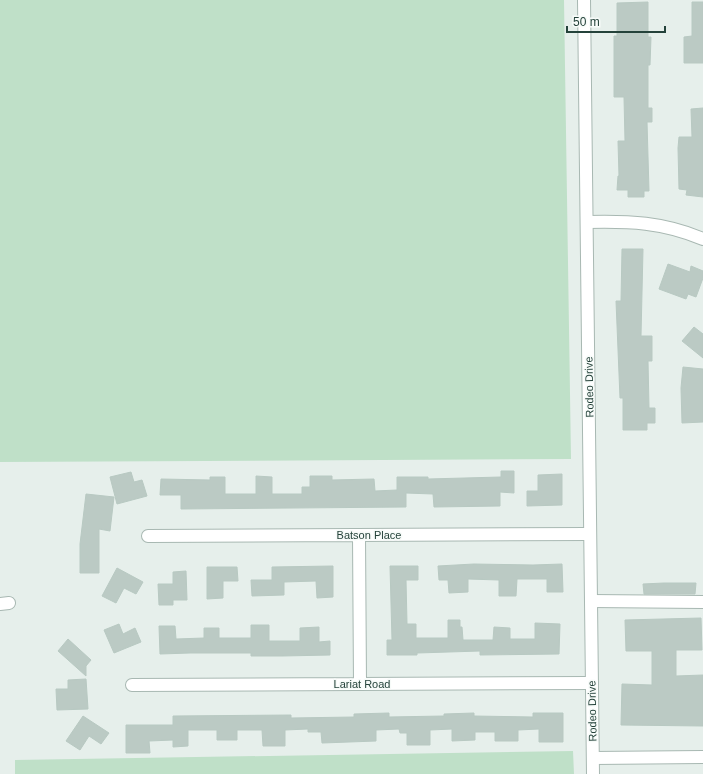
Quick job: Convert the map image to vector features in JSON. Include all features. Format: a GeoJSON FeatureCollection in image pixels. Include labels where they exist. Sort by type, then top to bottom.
{"type":"FeatureCollection","features":[{"type":"Feature","properties":{"kind":"street","name":"Rodeo Drive"},"geometry":{"type":"LineString","coordinates":[[584,0],[593,774]]}},
{"type":"Feature","properties":{"kind":"street"},"geometry":{"type":"LineString","coordinates":[[587,222],[635,222],[661,225],[686,232],[703,239]]}},
{"type":"Feature","properties":{"kind":"street","name":"Batson Place"},"geometry":{"type":"LineString","coordinates":[[148,536],[590,534]]}},
{"type":"Feature","properties":{"kind":"street"},"geometry":{"type":"LineString","coordinates":[[359,536],[360,684]]}},
{"type":"Feature","properties":{"kind":"street"},"geometry":{"type":"LineString","coordinates":[[591,601],[703,602]]}},
{"type":"Feature","properties":{"kind":"street","name":"Lariat Road"},"geometry":{"type":"LineString","coordinates":[[132,685],[592,683]]}},
{"type":"Feature","properties":{"kind":"street"},"geometry":{"type":"LineString","coordinates":[[593,758],[703,757]]}},
{"type":"Feature","properties":{"kind":"green space"},"geometry":{"type":"Polygon","coordinates":[[[0,0],[564,0],[571,459],[0,462],[0,0]]]}},
{"type":"Feature","properties":{"kind":"green space"},"geometry":{"type":"Polygon","coordinates":[[[573,751],[574,774],[15,774],[15,760],[573,751]]]}},
{"type":"Feature","properties":{"kind":"building"},"geometry":{"type":"Polygon","coordinates":[[[648,2],[648,37],[651,37],[650,65],[648,65],[648,108],[652,108],[652,122],[647,122],[649,191],[644,191],[644,197],[628,197],[628,190],[617,190],[619,176],[618,141],[625,141],[624,97],[614,97],[614,36],[617,36],[617,3],[648,2]]]}},
{"type":"Feature","properties":{"kind":"building"},"geometry":{"type":"Polygon","coordinates":[[[692,2],[703,2],[703,63],[684,63],[684,37],[692,36],[692,2]]]}},
{"type":"Feature","properties":{"kind":"building"},"geometry":{"type":"Polygon","coordinates":[[[703,108],[703,197],[686,195],[687,190],[679,189],[678,148],[679,137],[692,137],[691,109],[703,108]]]}},
{"type":"Feature","properties":{"kind":"building"},"geometry":{"type":"Polygon","coordinates":[[[622,249],[643,249],[641,336],[652,336],[652,361],[648,361],[649,408],[655,408],[655,423],[647,423],[647,430],[623,430],[623,398],[620,398],[616,301],[621,301],[622,249]]]}},
{"type":"Feature","properties":{"kind":"building"},"geometry":{"type":"Polygon","coordinates":[[[668,264],[690,272],[691,266],[703,271],[703,278],[696,297],[688,294],[686,299],[659,289],[668,264]]]}},
{"type":"Feature","properties":{"kind":"building"},"geometry":{"type":"Polygon","coordinates":[[[694,327],[703,334],[703,358],[682,341],[694,327]]]}},
{"type":"Feature","properties":{"kind":"building"},"geometry":{"type":"Polygon","coordinates":[[[683,367],[703,369],[703,422],[682,423],[681,388],[683,367]]]}},
{"type":"Feature","properties":{"kind":"building"},"geometry":{"type":"Polygon","coordinates":[[[501,471],[514,471],[514,493],[500,492],[500,506],[434,507],[433,494],[406,493],[406,507],[181,509],[181,495],[160,495],[161,479],[210,480],[210,477],[225,477],[225,494],[256,494],[256,476],[272,477],[272,494],[302,494],[302,487],[310,487],[310,476],[332,476],[332,480],[374,479],[375,491],[397,490],[397,477],[428,477],[428,479],[501,477],[501,471]]]}},
{"type":"Feature","properties":{"kind":"building"},"geometry":{"type":"Polygon","coordinates":[[[131,472],[134,482],[142,480],[147,496],[117,504],[110,477],[131,472]]]}},
{"type":"Feature","properties":{"kind":"building"},"geometry":{"type":"Polygon","coordinates":[[[562,474],[562,505],[527,506],[527,491],[538,491],[538,475],[562,474]]]}},
{"type":"Feature","properties":{"kind":"building"},"geometry":{"type":"Polygon","coordinates":[[[86,494],[114,497],[110,531],[99,529],[99,573],[80,573],[80,544],[86,494]]]}},
{"type":"Feature","properties":{"kind":"building"},"geometry":{"type":"Polygon","coordinates":[[[474,564],[562,564],[563,592],[547,592],[547,579],[517,579],[516,596],[499,596],[499,580],[468,579],[468,592],[449,593],[448,580],[439,580],[438,566],[474,564]]]}},
{"type":"Feature","properties":{"kind":"building"},"geometry":{"type":"Polygon","coordinates":[[[333,566],[333,597],[317,598],[316,581],[284,582],[284,595],[252,596],[251,580],[272,580],[272,567],[333,566]]]}},
{"type":"Feature","properties":{"kind":"building"},"geometry":{"type":"Polygon","coordinates":[[[390,566],[418,566],[418,580],[406,580],[407,624],[416,624],[416,638],[448,638],[448,620],[460,620],[463,640],[493,640],[494,627],[510,628],[510,639],[535,639],[535,623],[560,624],[559,654],[480,655],[480,651],[417,653],[417,655],[387,655],[387,640],[392,640],[390,566]]]}},
{"type":"Feature","properties":{"kind":"building"},"geometry":{"type":"Polygon","coordinates":[[[207,567],[237,567],[238,581],[223,581],[223,598],[207,599],[207,567]]]}},
{"type":"Feature","properties":{"kind":"building"},"geometry":{"type":"Polygon","coordinates":[[[117,568],[143,582],[136,594],[124,588],[116,603],[102,596],[117,568]]]}},
{"type":"Feature","properties":{"kind":"building"},"geometry":{"type":"Polygon","coordinates":[[[186,571],[187,600],[173,600],[173,605],[159,605],[158,584],[173,584],[173,572],[186,571]]]}},
{"type":"Feature","properties":{"kind":"building"},"geometry":{"type":"Polygon","coordinates":[[[696,583],[695,594],[644,594],[643,584],[696,583]]]}},
{"type":"Feature","properties":{"kind":"building"},"geometry":{"type":"Polygon","coordinates":[[[701,618],[702,650],[676,650],[676,676],[703,675],[703,726],[621,725],[622,684],[652,685],[652,651],[626,651],[625,620],[701,618]]]}},
{"type":"Feature","properties":{"kind":"building"},"geometry":{"type":"Polygon","coordinates":[[[119,624],[123,634],[135,628],[141,642],[114,653],[104,630],[119,624]]]}},
{"type":"Feature","properties":{"kind":"building"},"geometry":{"type":"Polygon","coordinates":[[[251,625],[269,625],[269,641],[300,641],[300,628],[319,627],[319,642],[330,641],[330,655],[251,656],[251,653],[160,654],[159,626],[175,626],[176,639],[204,638],[204,628],[219,628],[219,638],[251,638],[251,625]]]}},
{"type":"Feature","properties":{"kind":"building"},"geometry":{"type":"Polygon","coordinates":[[[68,639],[91,660],[86,666],[86,676],[58,651],[68,639]]]}},
{"type":"Feature","properties":{"kind":"building"},"geometry":{"type":"Polygon","coordinates":[[[86,679],[88,709],[57,710],[56,689],[68,689],[68,680],[86,679]]]}},
{"type":"Feature","properties":{"kind":"building"},"geometry":{"type":"Polygon","coordinates":[[[389,713],[389,717],[444,716],[444,714],[474,713],[474,716],[533,717],[533,713],[563,713],[563,742],[539,742],[539,729],[518,730],[518,741],[495,741],[495,732],[475,732],[475,740],[452,741],[452,729],[430,730],[430,745],[407,745],[407,733],[400,733],[399,729],[376,730],[376,741],[322,743],[321,732],[308,732],[308,729],[285,730],[285,746],[263,746],[262,730],[237,730],[237,740],[217,740],[217,730],[188,730],[188,746],[173,747],[173,740],[149,741],[150,753],[126,753],[126,725],[173,725],[173,716],[291,715],[291,718],[354,717],[354,714],[389,713]]]}},
{"type":"Feature","properties":{"kind":"building"},"geometry":{"type":"Polygon","coordinates":[[[83,716],[109,733],[101,744],[89,736],[80,750],[66,741],[83,716]]]}}]}
